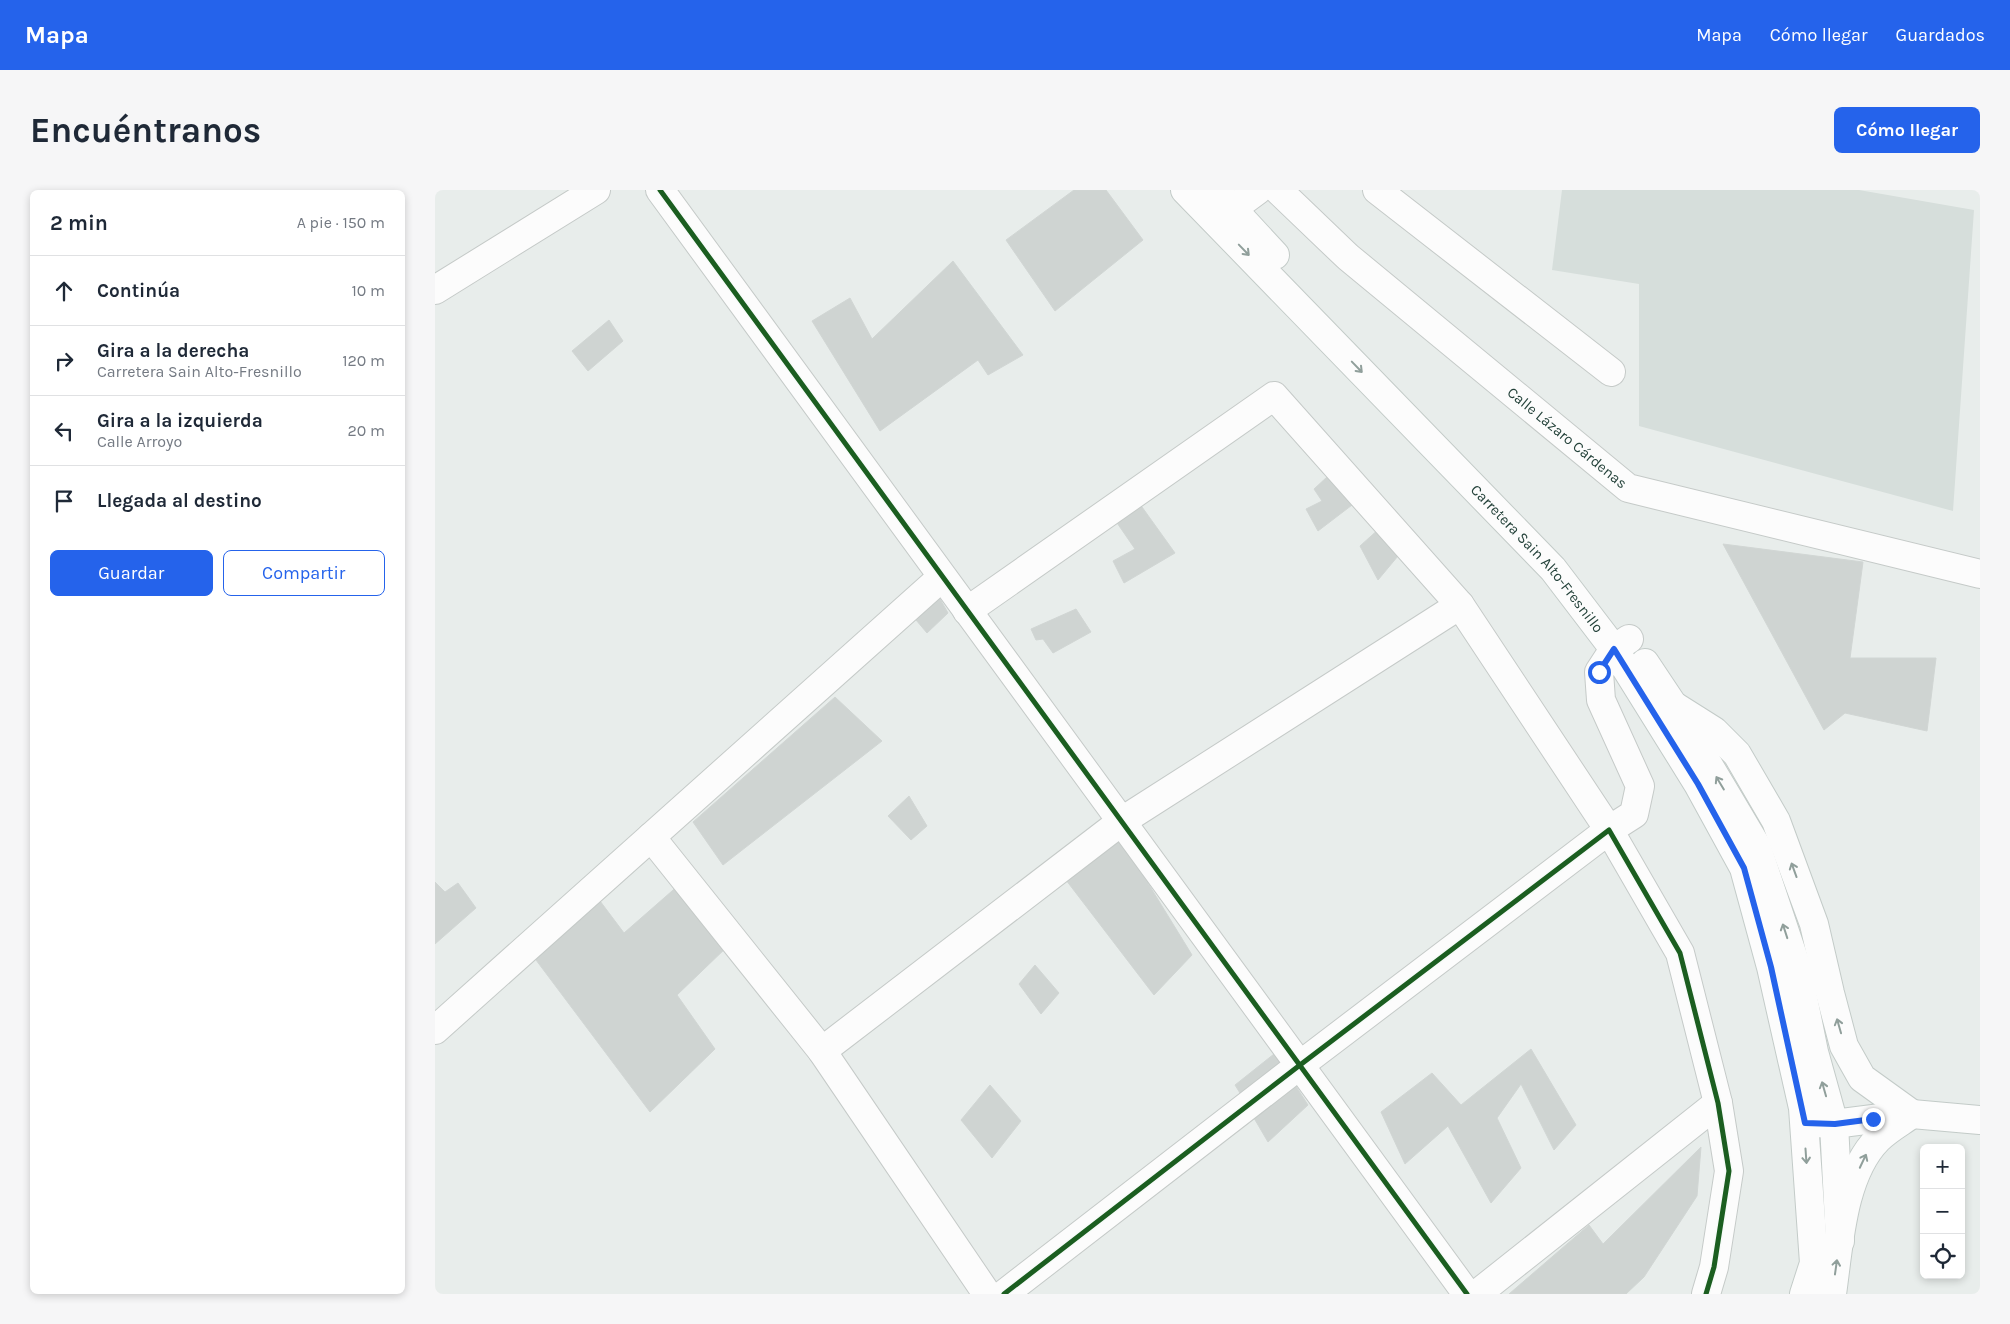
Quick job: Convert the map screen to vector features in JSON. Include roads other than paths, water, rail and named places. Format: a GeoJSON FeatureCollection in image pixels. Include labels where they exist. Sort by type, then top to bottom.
{"type":"FeatureCollection","features":[{"type":"Feature","properties":{"kind":"street"},"geometry":{"type":"LineString","coordinates":[[435,290],[595,190]]}},
{"type":"Feature","properties":{"kind":"street"},"geometry":{"type":"LineString","coordinates":[[659,190],[1468,1293],[1719,1103]]}},
{"type":"Feature","properties":{"kind":"street"},"geometry":{"type":"LineString","coordinates":[[1185,190],[1221,207],[1589,585],[1744,868],[1771,967],[1805,1123],[1813,1263],[1804,1294]]}},
{"type":"Feature","properties":{"kind":"street"},"geometry":{"type":"LineString","coordinates":[[1221,207],[1259,190]]}},
{"type":"Feature","properties":{"kind":"street","name":"Calle Lázaro Cárdenas"},"geometry":{"type":"LineString","coordinates":[[1278,190],[1348,257],[1628,488],[1980,574]]}},
{"type":"Feature","properties":{"kind":"street"},"geometry":{"type":"LineString","coordinates":[[1377,190],[1611,372]]}},
{"type":"Feature","properties":{"kind":"street"},"geometry":{"type":"LineString","coordinates":[[967,611],[1274,396],[1460,605],[1609,830],[1680,953],[1719,1103],[1729,1171],[1714,1267],[1706,1294]]}},
{"type":"Feature","properties":{"kind":"street"},"geometry":{"type":"LineString","coordinates":[[435,1030],[942,577]]}},
{"type":"Feature","properties":{"kind":"street"},"geometry":{"type":"LineString","coordinates":[[822,1051],[1121,822],[1460,605]]}},
{"type":"Feature","properties":{"kind":"street"},"geometry":{"type":"LineString","coordinates":[[1622,644],[1673,705],[1756,845],[1797,968],[1814,1052],[1835,1124],[1840,1241]]}},
{"type":"Feature","properties":{"kind":"street"},"geometry":{"type":"LineString","coordinates":[[1004,1294],[1299,1065],[1609,830],[1634,814],[1640,786],[1601,700],[1599,672],[1622,644]]}},
{"type":"Feature","properties":{"kind":"street"},"geometry":{"type":"LineString","coordinates":[[1673,705],[1714,731],[1737,754],[1752,779],[1776,821],[1814,924],[1844,1046],[1863,1078],[1912,1114]]}},
{"type":"Feature","properties":{"kind":"street"},"geometry":{"type":"LineString","coordinates":[[651,837],[822,1051],[987,1294]]}},
{"type":"Feature","properties":{"kind":"street"},"geometry":{"type":"LineString","coordinates":[[1805,1123],[1835,1124],[1912,1114],[1980,1120]]}},
{"type":"Feature","properties":{"kind":"street"},"geometry":{"type":"LineString","coordinates":[[1832,1294],[1846,1202],[1867,1153],[1879,1138],[1912,1114]]}}]}
